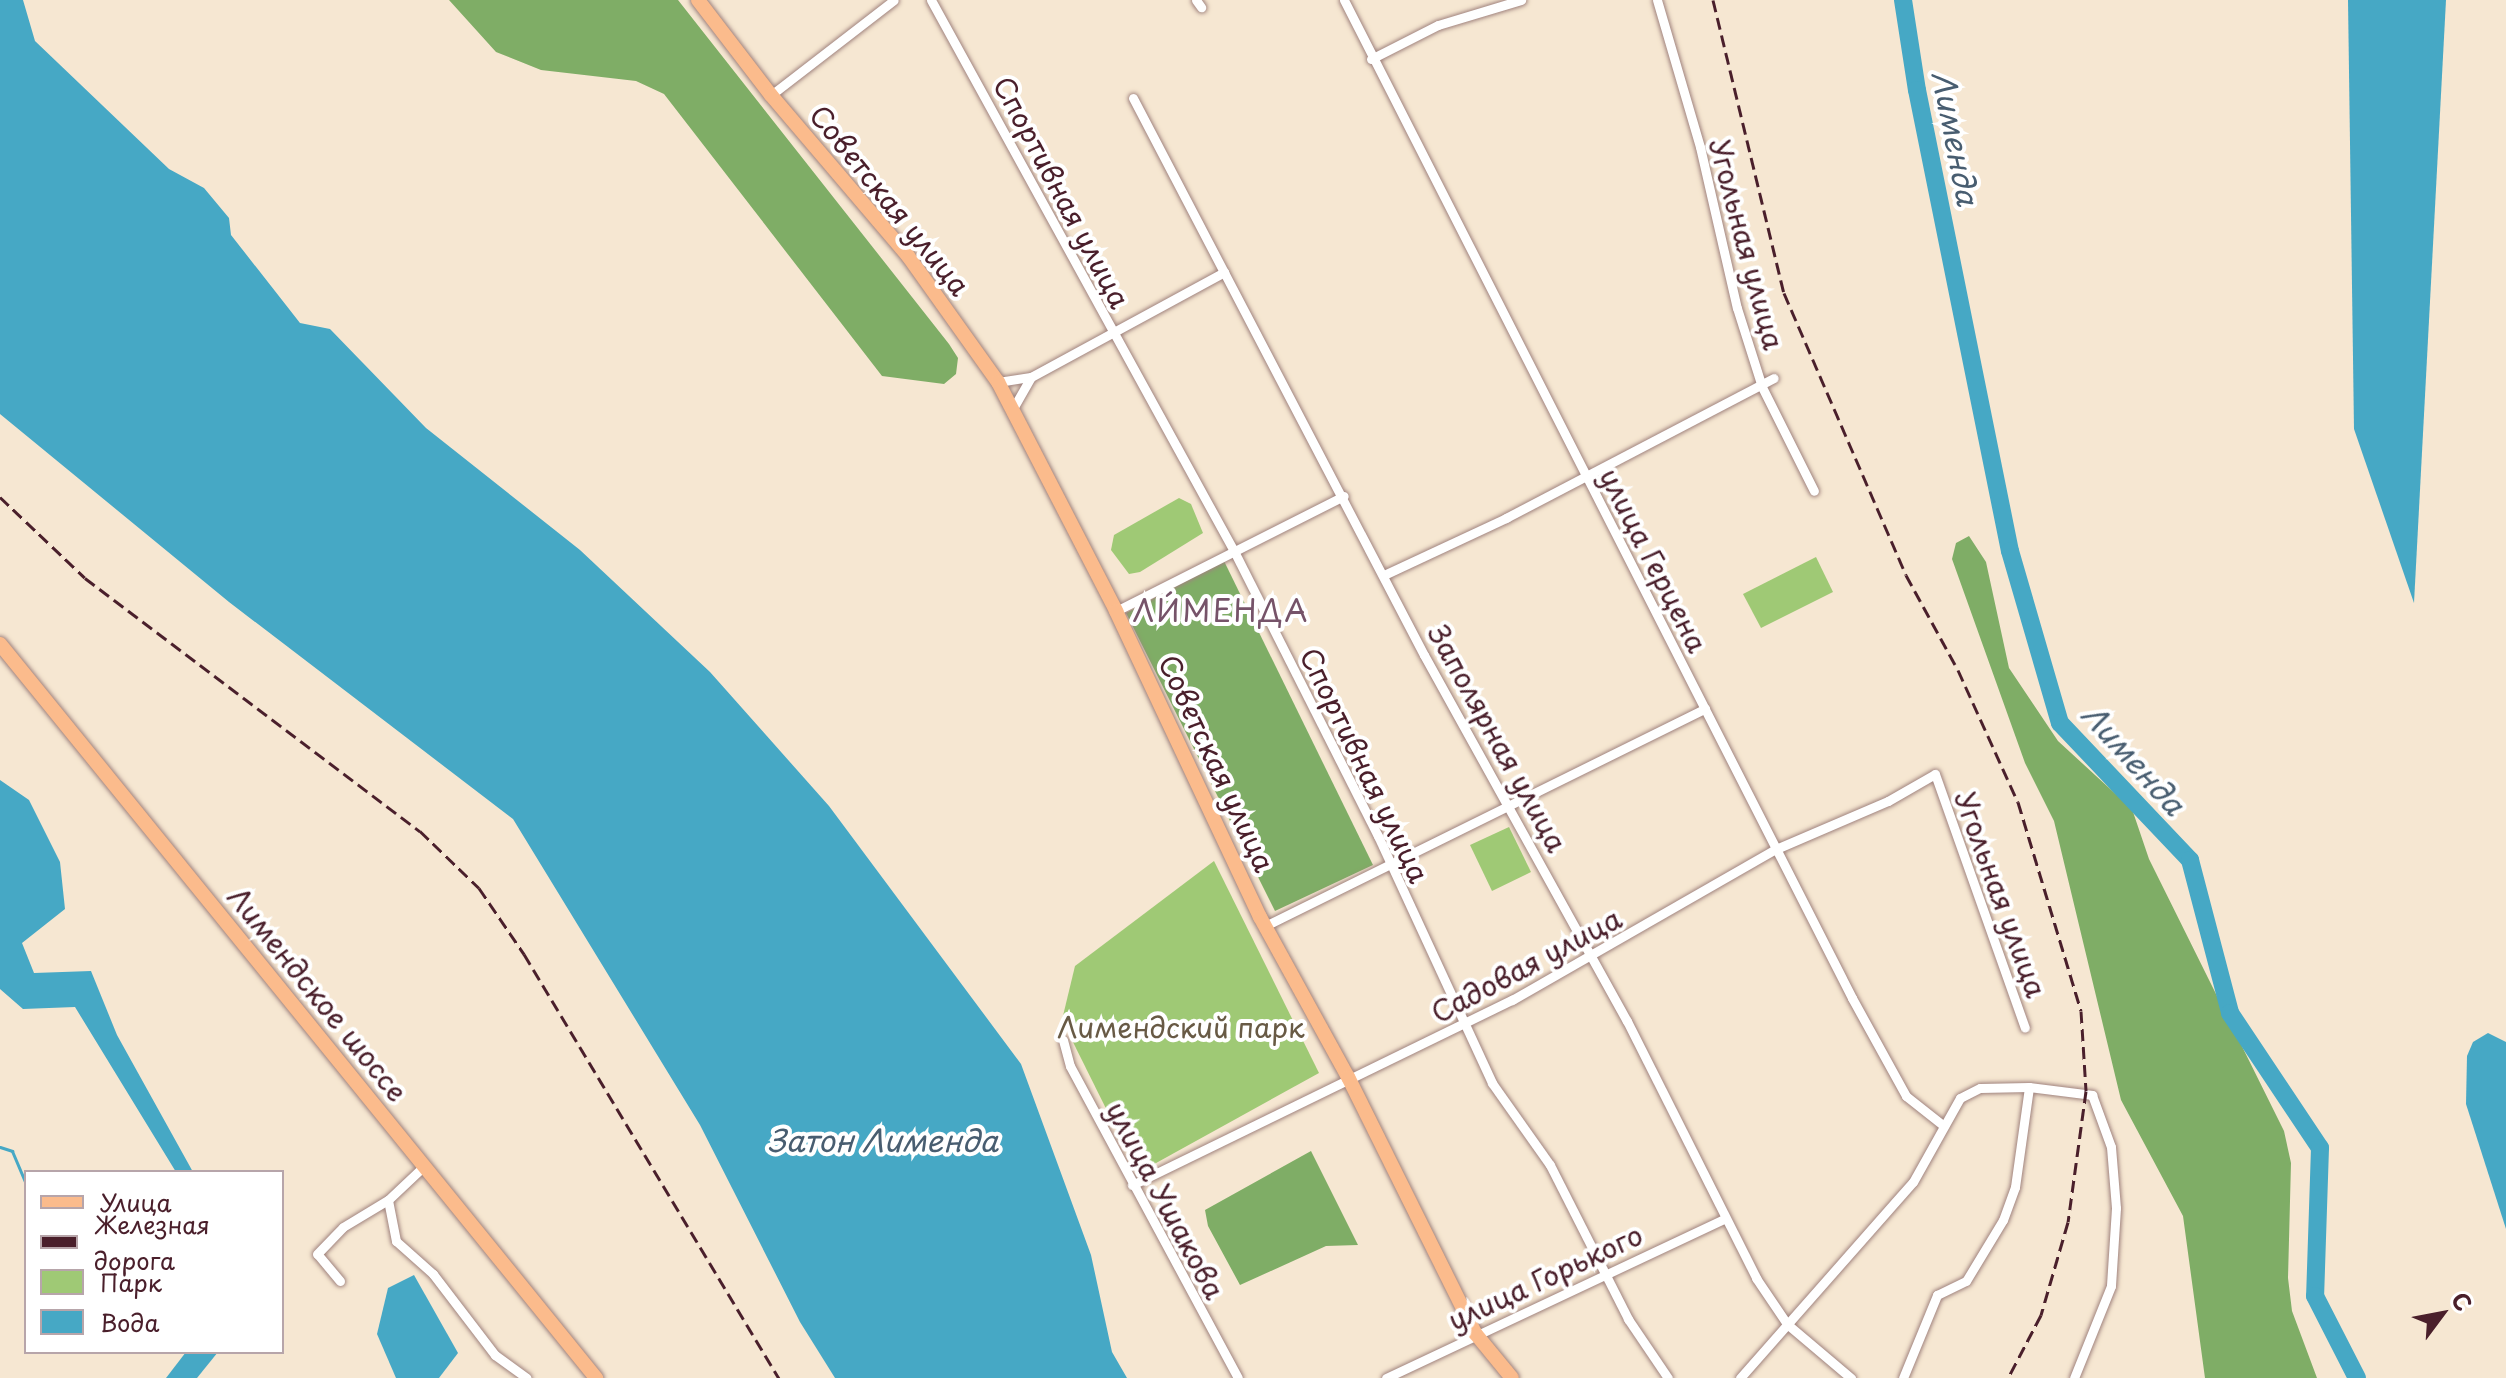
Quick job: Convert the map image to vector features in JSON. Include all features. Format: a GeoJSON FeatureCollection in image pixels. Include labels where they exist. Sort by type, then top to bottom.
{"type":"FeatureCollection","features":[{"type":"Feature","properties":{"kind":"main road","name":"Советская улица"},"geometry":{"type":"LineString","coordinates":[[698,0],[771,95],[908,256],[998,382],[1116,611],[1265,926],[1348,1077],[1475,1333],[1512,1378]]}},
{"type":"Feature","properties":{"kind":"main road","name":"Лимендское шоссе"},"geometry":{"type":"LineString","coordinates":[[0,644],[596,1378]]}},
{"type":"Feature","properties":{"kind":"street","name":"Спортивная улица"},"geometry":{"type":"LineString","coordinates":[[931,0],[1235,553],[1391,866],[1467,1023],[1492,1083],[1550,1165],[1647,1351],[1668,1378]]}},
{"type":"Feature","properties":{"kind":"street","name":"улица Герцена"},"geometry":{"type":"LineString","coordinates":[[1344,0],[1371,59],[1776,849],[1906,1096],[1944,1126]]}},
{"type":"Feature","properties":{"kind":"street"},"geometry":{"type":"LineString","coordinates":[[1371,59],[1438,25],[1521,0]]}},
{"type":"Feature","properties":{"kind":"street","name":"Угольная улица"},"geometry":{"type":"LineString","coordinates":[[1657,0],[1762,387],[1814,491]]}},
{"type":"Feature","properties":{"kind":"street"},"geometry":{"type":"LineString","coordinates":[[771,95],[891,1]]}},
{"type":"Feature","properties":{"kind":"street","name":"Заполярная улица"},"geometry":{"type":"LineString","coordinates":[[1133,98],[1505,806],[1546,868],[1724,1219],[1787,1324],[1851,1378]]}},
{"type":"Feature","properties":{"kind":"street"},"geometry":{"type":"LineString","coordinates":[[998,382],[1031,377],[1224,272]]}},
{"type":"Feature","properties":{"kind":"street"},"geometry":{"type":"LineString","coordinates":[[1011,412],[1031,377]]}},
{"type":"Feature","properties":{"kind":"street"},"geometry":{"type":"LineString","coordinates":[[1384,575],[1586,476],[1762,387],[1774,378]]}},
{"type":"Feature","properties":{"kind":"street"},"geometry":{"type":"LineString","coordinates":[[1116,611],[1344,496]]}},
{"type":"Feature","properties":{"kind":"street"},"geometry":{"type":"LineString","coordinates":[[1265,926],[1705,709]]}},
{"type":"Feature","properties":{"kind":"street","name":"Угольная улица"},"geometry":{"type":"LineString","coordinates":[[1935,774],[2025,1028]]}},
{"type":"Feature","properties":{"kind":"street","name":"Садовая улица"},"geometry":{"type":"LineString","coordinates":[[1132,1185],[1348,1077],[1467,1023],[1591,958],[1776,849],[1888,801],[1935,774]]}},
{"type":"Feature","properties":{"kind":"street","name":"улица Ушакова"},"geometry":{"type":"LineString","coordinates":[[1063,1040],[1070,1066],[1238,1378]]}},
{"type":"Feature","properties":{"kind":"street"},"geometry":{"type":"LineString","coordinates":[[1903,1378],[1937,1295],[1966,1281],[2003,1220],[2019,1165],[2029,1087]]}},
{"type":"Feature","properties":{"kind":"street"},"geometry":{"type":"LineString","coordinates":[[1740,1378],[1913,1182],[1957,1102],[1972,1089],[2029,1087],[2086,1091],[2095,1099],[2111,1147],[2116,1208],[2113,1266],[2102,1315],[2074,1378]]}},
{"type":"Feature","properties":{"kind":"street"},"geometry":{"type":"LineString","coordinates":[[340,1281],[317,1254],[343,1227],[388,1200],[424,1166]]}},
{"type":"Feature","properties":{"kind":"street"},"geometry":{"type":"LineString","coordinates":[[388,1200],[396,1241],[433,1274],[495,1355],[527,1378]]}},
{"type":"Feature","properties":{"kind":"street","name":"улица Горького"},"geometry":{"type":"LineString","coordinates":[[1386,1378],[1475,1333],[1724,1219]]}},
{"type":"Feature","properties":{"kind":"green space"},"geometry":{"type":"Polygon","coordinates":[[[449,0],[678,0],[949,344],[958,358],[956,374],[944,384],[882,376],[664,94],[636,81],[541,70],[496,52],[449,0]]]}},
{"type":"Feature","properties":{"kind":"green space"},"geometry":{"type":"Polygon","coordinates":[[[1179,498],[1191,504],[1203,533],[1140,572],[1129,574],[1111,550],[1114,535],[1179,498]]]}},
{"type":"Feature","properties":{"kind":"green space"},"geometry":{"type":"Polygon","coordinates":[[[1969,536],[1986,562],[2009,668],[2058,741],[2132,809],[2149,859],[2284,1131],[2291,1163],[2288,1278],[2292,1311],[2317,1378],[2205,1378],[2183,1216],[2121,1100],[2054,821],[2025,763],[1952,559],[1956,543],[1969,536]]]}},
{"type":"Feature","properties":{"kind":"green space"},"geometry":{"type":"Polygon","coordinates":[[[1816,557],[1833,592],[1761,628],[1743,594],[1816,557]]]}},
{"type":"Feature","properties":{"kind":"green space"},"geometry":{"type":"Polygon","coordinates":[[[1224,561],[1373,865],[1275,911],[1126,613],[1224,561]]]}},
{"type":"Feature","properties":{"kind":"green space"},"geometry":{"type":"Polygon","coordinates":[[[1509,827],[1531,872],[1492,891],[1470,845],[1509,827]]]}},
{"type":"Feature","properties":{"kind":"green space","name":"Лимендский парк"},"geometry":{"type":"Polygon","coordinates":[[[1214,861],[1319,1073],[1138,1173],[1062,1020],[1075,966],[1214,861]]]}},
{"type":"Feature","properties":{"kind":"green space"},"geometry":{"type":"Polygon","coordinates":[[[1311,1151],[1358,1245],[1326,1246],[1240,1285],[1208,1226],[1205,1210],[1311,1151]]]}},
{"type":"Feature","properties":{"kind":"water","name":"Затон Лименда"},"geometry":{"type":"Polygon","coordinates":[[[0,0],[23,0],[35,41],[169,169],[204,188],[229,218],[231,235],[300,323],[330,329],[426,428],[580,550],[710,672],[829,806],[1021,1064],[1091,1255],[1112,1352],[1127,1378],[835,1378],[800,1322],[700,1125],[513,819],[229,602],[0,414],[0,0]]]}},
{"type":"Feature","properties":{"kind":"water"},"geometry":{"type":"Polygon","coordinates":[[[2348,0],[2446,0],[2414,603],[2354,429],[2348,0]]]}},
{"type":"Feature","properties":{"kind":"water"},"geometry":{"type":"Polygon","coordinates":[[[0,780],[29,800],[60,862],[65,909],[22,943],[34,973],[91,971],[117,1035],[192,1170],[175,1170],[75,1007],[23,1009],[0,989],[0,780]]]}},
{"type":"Feature","properties":{"kind":"water"},"geometry":{"type":"Polygon","coordinates":[[[2488,1033],[2506,1042],[2506,1229],[2466,1104],[2467,1056],[2473,1042],[2488,1033]]]}},
{"type":"Feature","properties":{"kind":"water"},"geometry":{"type":"Polygon","coordinates":[[[414,1275],[458,1353],[439,1378],[396,1378],[377,1334],[388,1288],[414,1275]]]}},
{"type":"Feature","properties":{"kind":"water"},"geometry":{"type":"Polygon","coordinates":[[[184,1354],[216,1354],[197,1378],[166,1378],[184,1354]]]}},
{"type":"Feature","properties":{"kind":"waterway","name":"Лименда"},"geometry":{"type":"LineString","coordinates":[[1903,0],[1917,90],[2010,551],[2060,723],[2190,860],[2230,1013],[2320,1148],[2315,1296],[2357,1378]]}},
{"type":"Feature","properties":{"kind":"waterway"},"geometry":{"type":"LineString","coordinates":[[0,1147],[12,1151],[24,1179]]}},
{"type":"Feature","properties":{"kind":"railway"},"geometry":{"type":"LineString","coordinates":[[1713,0],[1784,293],[1906,575],[1958,670],[2018,802],[2081,1011],[2086,1091],[2068,1222],[2041,1315],[2008,1378]]}},
{"type":"Feature","properties":{"kind":"railway"},"geometry":{"type":"LineString","coordinates":[[0,497],[85,578],[420,831],[479,888],[524,954],[779,1378]]}},
{"type":"Feature","properties":{"kind":"district","name":"ЛИ́МЕНДА"},"geometry":{"type":"Point","coordinates":[1221,610]}}]}
